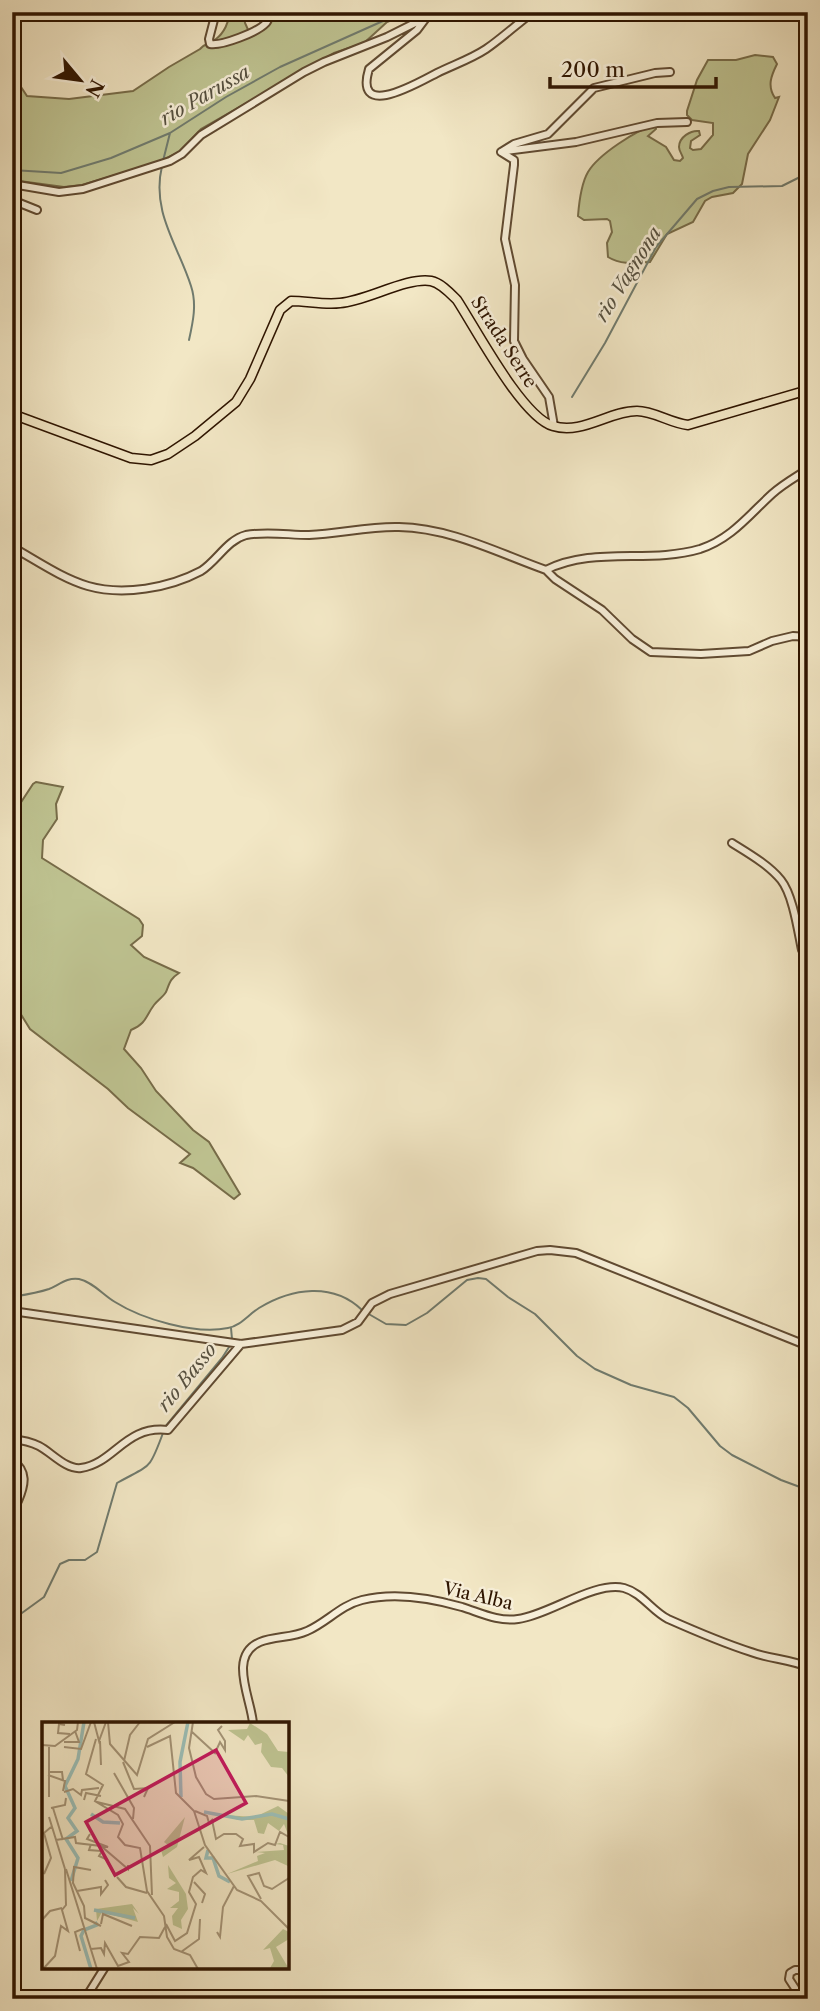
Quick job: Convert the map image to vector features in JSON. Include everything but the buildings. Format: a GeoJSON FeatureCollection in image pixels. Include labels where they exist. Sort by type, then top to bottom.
{"type":"FeatureCollection","features":[{"type":"Feature","properties":{"kind":"main road","name":"Strada Serre"},"geometry":{"type":"LineString","coordinates":[[12,414],[131,458],[151,460],[168,454],[195,436],[236,402],[250,379],[280,310],[291,301],[338,303],[358,300],[413,283],[431,281],[447,289],[457,300],[520,397],[537,416],[554,426]]}},
{"type":"Feature","properties":{"kind":"main road"},"geometry":{"type":"LineString","coordinates":[[554,426],[585,425],[620,412],[640,411],[672,423],[688,425],[808,390]]}},
{"type":"Feature","properties":{"kind":"street"},"geometry":{"type":"LineString","coordinates":[[216,12],[209,39],[214,46],[260,28],[266,23],[271,12]]}},
{"type":"Feature","properties":{"kind":"street"},"geometry":{"type":"LineString","coordinates":[[428,14],[417,30],[369,69],[366,83],[369,90],[376,95],[391,96],[412,88],[485,50],[533,12]]}},
{"type":"Feature","properties":{"kind":"street"},"geometry":{"type":"LineString","coordinates":[[12,184],[59,192],[83,189],[167,162],[182,154],[201,135],[304,72],[387,37],[428,14]]}},
{"type":"Feature","properties":{"kind":"street"},"geometry":{"type":"LineString","coordinates":[[501,152],[514,144],[548,134],[594,88],[645,75],[670,72]]}},
{"type":"Feature","properties":{"kind":"street"},"geometry":{"type":"LineString","coordinates":[[501,152],[576,142],[664,122],[687,122]]}},
{"type":"Feature","properties":{"kind":"street","name":"Strada Serre"},"geometry":{"type":"LineString","coordinates":[[501,152],[514,160],[505,239],[515,285],[514,341],[549,397],[554,426]]}},
{"type":"Feature","properties":{"kind":"street"},"geometry":{"type":"LineString","coordinates":[[12,200],[37,210]]}},
{"type":"Feature","properties":{"kind":"street"},"geometry":{"type":"LineString","coordinates":[[546,570],[564,561],[584,557],[666,555],[699,549],[717,542],[741,524],[774,492],[808,469]]}},
{"type":"Feature","properties":{"kind":"street"},"geometry":{"type":"LineString","coordinates":[[12,547],[74,581],[87,586],[114,589],[173,584],[207,567],[242,536],[309,535],[383,527],[409,528],[469,540],[546,570],[602,610],[632,639],[651,652],[701,654],[749,651],[793,636],[808,637]]}},
{"type":"Feature","properties":{"kind":"street"},"geometry":{"type":"LineString","coordinates":[[732,843],[782,881],[802,950],[808,956]]}},
{"type":"Feature","properties":{"kind":"street"},"geometry":{"type":"LineString","coordinates":[[12,1311],[234,1343],[342,1329],[352,1326],[361,1319],[372,1303],[390,1294],[537,1251],[556,1250],[576,1253],[808,1346]]}},
{"type":"Feature","properties":{"kind":"street"},"geometry":{"type":"LineString","coordinates":[[12,1439],[37,1445],[75,1469],[89,1466],[137,1433],[163,1430],[178,1419],[234,1343]]}},
{"type":"Feature","properties":{"kind":"street"},"geometry":{"type":"LineString","coordinates":[[12,1460],[20,1465],[24,1475],[23,1489],[18,1501],[12,1504]]}},
{"type":"Feature","properties":{"kind":"street","name":"Via Alba"},"geometry":{"type":"LineString","coordinates":[[253,1722],[243,1664],[247,1654],[260,1642],[307,1632],[325,1622],[337,1611],[362,1600],[427,1598],[504,1620],[520,1619],[586,1594],[609,1588],[624,1588],[637,1594],[665,1618],[754,1653],[790,1660],[808,1667]]}},
{"type":"Feature","properties":{"kind":"street"},"geometry":{"type":"LineString","coordinates":[[85,1999],[104,1969]]}},
{"type":"Feature","properties":{"kind":"street"},"geometry":{"type":"LineString","coordinates":[[802,1999],[789,1979],[790,1973],[795,1970],[808,1970]]}},
{"type":"Feature","properties":{"kind":"green space"},"geometry":{"type":"Polygon","coordinates":[[[230,12],[244,12],[250,34],[255,35],[269,25],[278,12],[411,12],[387,22],[364,43],[334,53],[201,129],[179,152],[159,162],[82,185],[64,187],[12,180],[12,78],[15,78],[27,96],[69,99],[133,91],[216,39],[226,27],[230,12]]]}},
{"type":"Feature","properties":{"kind":"green space"},"geometry":{"type":"Polygon","coordinates":[[[755,55],[773,57],[777,64],[771,89],[775,98],[779,97],[770,120],[748,154],[742,184],[733,193],[705,201],[693,222],[667,234],[650,262],[623,262],[608,257],[607,243],[612,232],[610,221],[584,220],[578,216],[582,188],[593,165],[618,144],[655,125],[656,129],[648,136],[666,147],[674,160],[680,161],[683,158],[680,143],[689,133],[699,131],[700,135],[691,141],[690,148],[701,149],[713,135],[713,123],[692,120],[687,111],[697,80],[708,60],[736,60],[755,55]]]}},
{"type":"Feature","properties":{"kind":"green space"},"geometry":{"type":"Polygon","coordinates":[[[36,782],[63,787],[56,804],[57,819],[43,840],[42,858],[139,919],[143,925],[142,936],[131,945],[144,957],[179,973],[143,1022],[131,1030],[124,1049],[156,1091],[193,1130],[209,1142],[240,1194],[234,1199],[193,1168],[180,1163],[190,1154],[30,1029],[12,1000],[12,816],[36,782]]]}},
{"type":"Feature","properties":{"kind":"waterway","name":"rio Parussa"},"geometry":{"type":"LineString","coordinates":[[12,170],[61,173],[111,158],[170,133],[280,67],[403,12]]}},
{"type":"Feature","properties":{"kind":"waterway"},"geometry":{"type":"LineString","coordinates":[[163,161],[170,133]]}},
{"type":"Feature","properties":{"kind":"waterway"},"geometry":{"type":"LineString","coordinates":[[162,166],[160,198],[163,213],[193,293],[194,313],[189,340]]}},
{"type":"Feature","properties":{"kind":"waterway","name":"rio Vagnona"},"geometry":{"type":"LineString","coordinates":[[572,397],[605,343],[656,247],[697,199],[729,187],[782,186],[808,173]]}},
{"type":"Feature","properties":{"kind":"waterway"},"geometry":{"type":"LineString","coordinates":[[12,1297],[40,1292],[67,1280],[79,1279],[115,1302],[154,1320],[215,1330],[232,1327],[272,1301],[298,1292],[338,1295],[362,1310]]}},
{"type":"Feature","properties":{"kind":"waterway"},"geometry":{"type":"LineString","coordinates":[[367,1313],[386,1324],[406,1325],[427,1313],[467,1280],[486,1279],[535,1314],[577,1356],[595,1369],[631,1385],[674,1397],[688,1408],[720,1446],[732,1455],[781,1480],[808,1490]]}},
{"type":"Feature","properties":{"kind":"waterway","name":"rio Basso"},"geometry":{"type":"LineString","coordinates":[[231,1328],[232,1339]]}},
{"type":"Feature","properties":{"kind":"waterway","name":"rio Basso"},"geometry":{"type":"LineString","coordinates":[[165,1427],[231,1344]]}},
{"type":"Feature","properties":{"kind":"waterway","name":"rio Basso"},"geometry":{"type":"LineString","coordinates":[[12,1625],[15,1618],[44,1597],[60,1564],[69,1560],[85,1560],[97,1552],[117,1483],[148,1465],[163,1433]]}},
{"type":"Feature","properties":{"kind":"waterway","name":"rio Basso"},"geometry":{"type":"LineString","coordinates":[[12,1640],[16,1657],[12,1665]]}}]}
